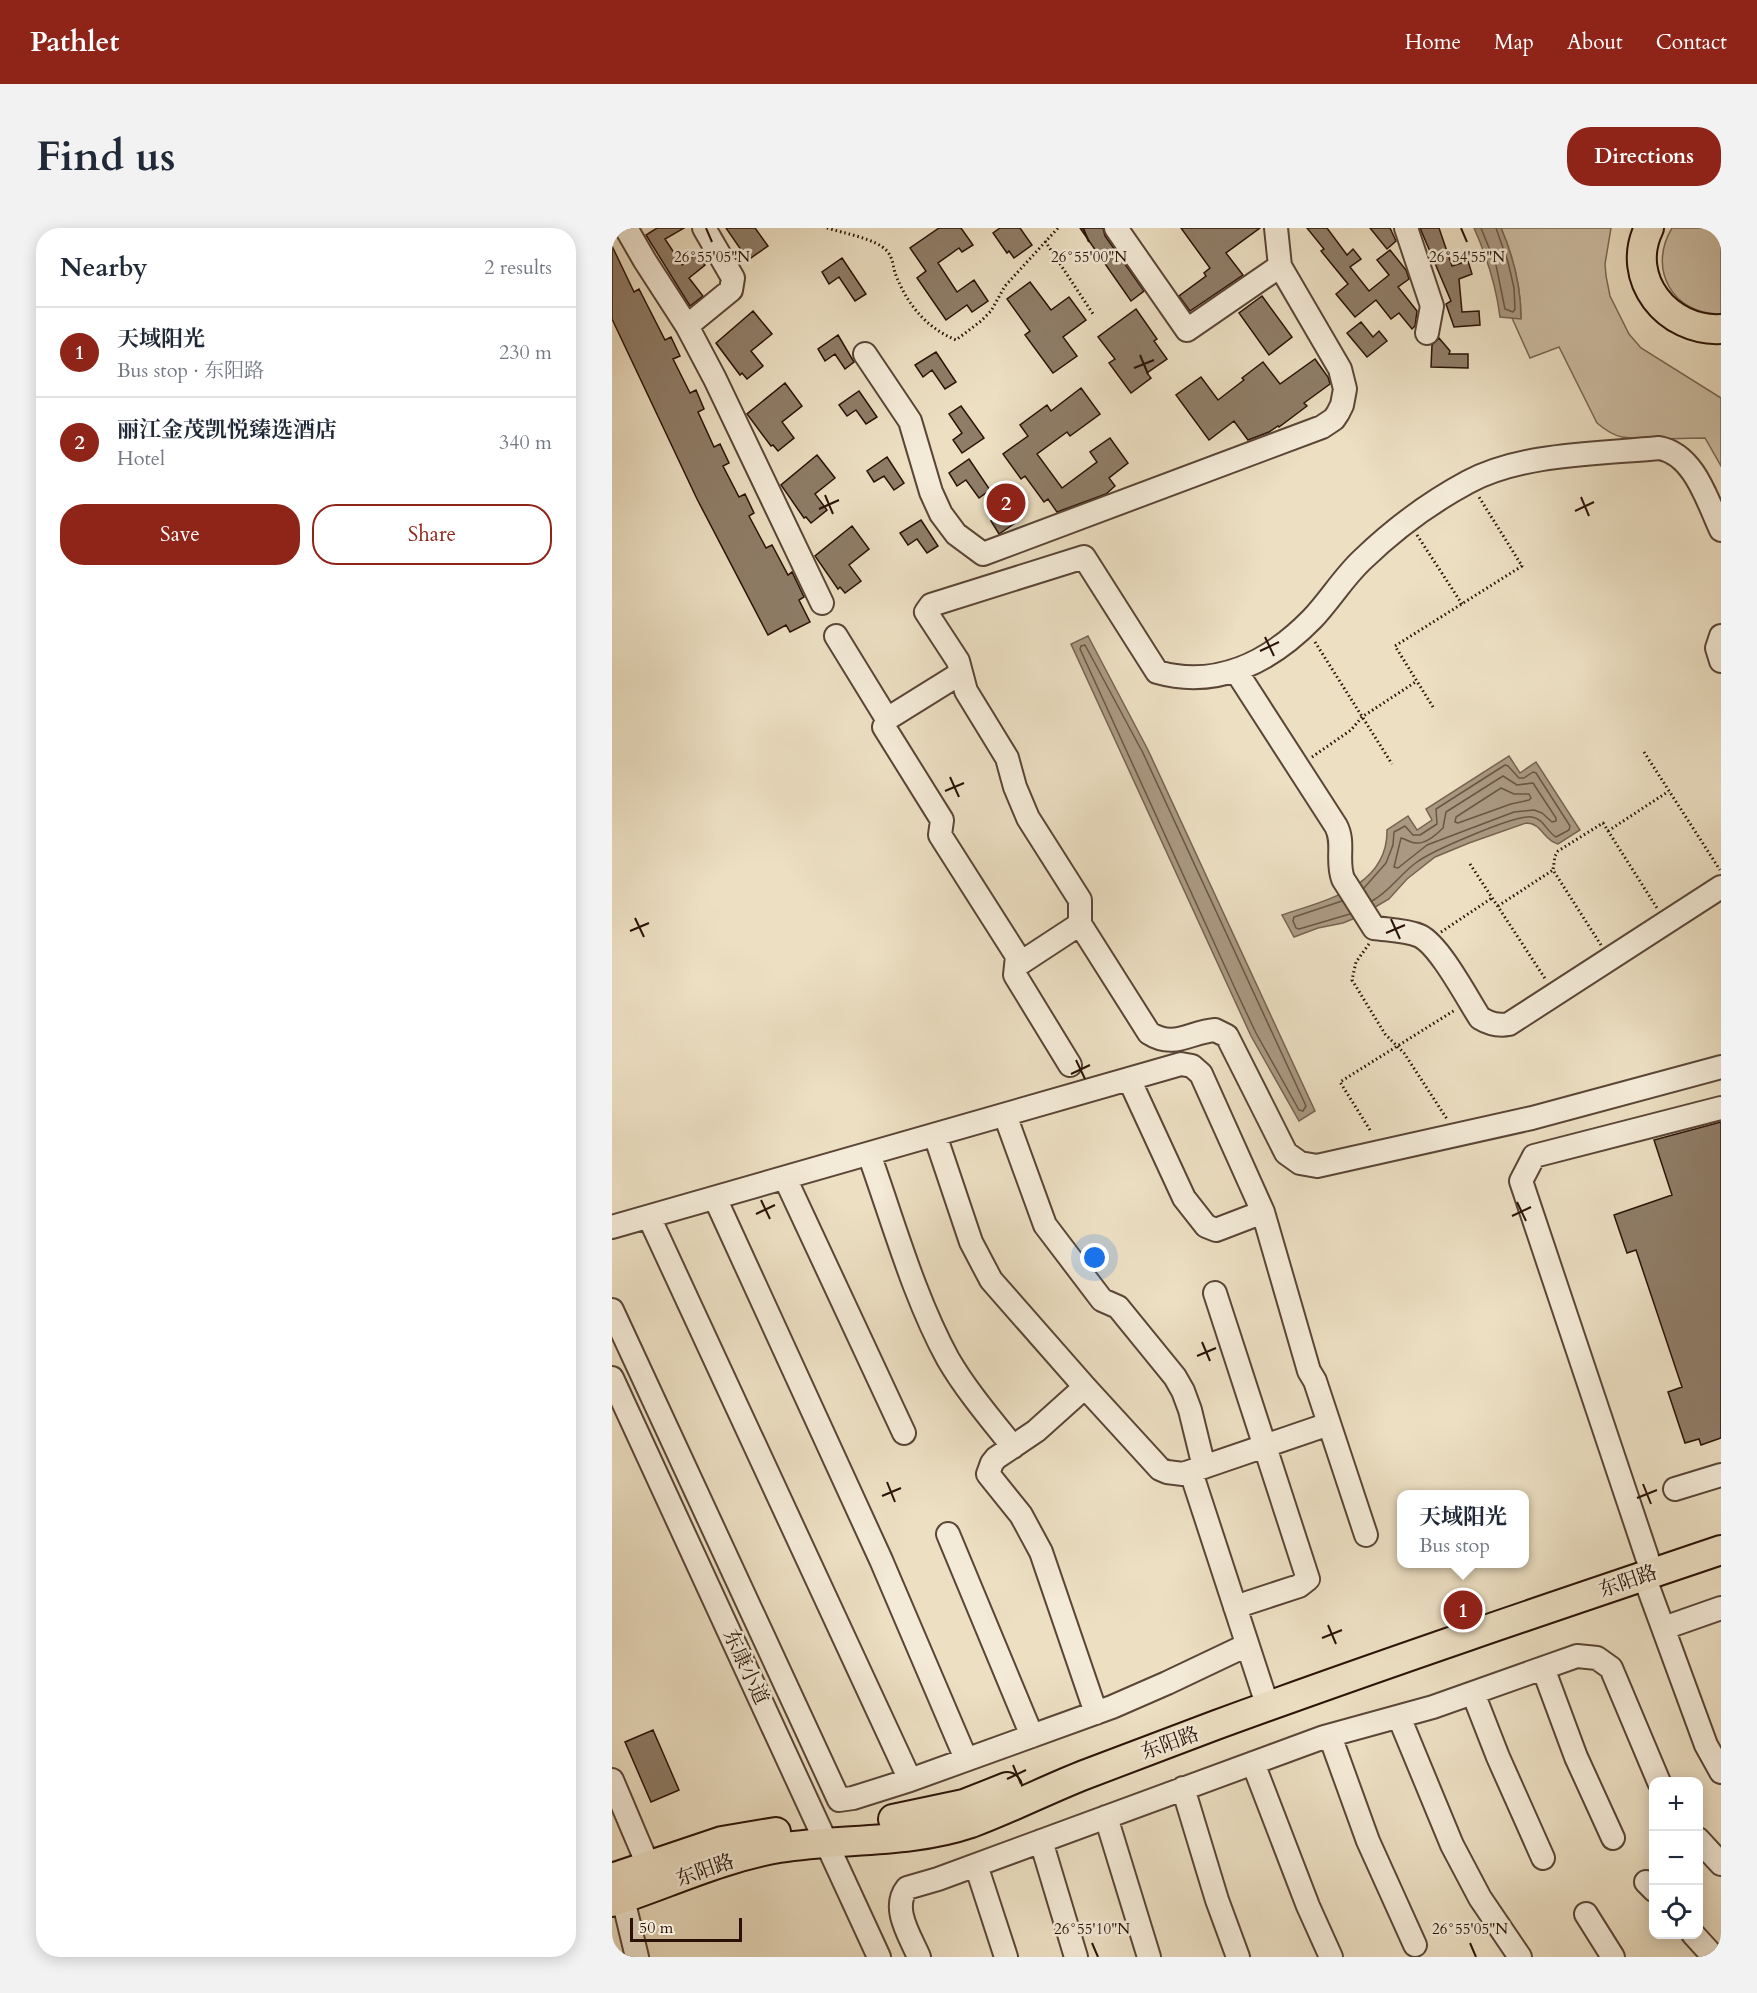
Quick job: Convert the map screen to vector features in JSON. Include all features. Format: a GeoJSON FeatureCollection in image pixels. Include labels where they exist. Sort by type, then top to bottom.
{"type":"FeatureCollection","features":[{"type":"Feature","properties":{"kind":"main road"},"geometry":{"type":"LineString","coordinates":[[1649,228],[1642,258],[1647,284],[1653,296],[1672,316],[1683,323],[1716,336]]}},
{"type":"Feature","properties":{"kind":"main road","name":"东阳路"},"geometry":{"type":"LineString","coordinates":[[616,1893],[648,1865],[703,1846],[738,1837],[824,1835],[892,1839],[945,1830],[970,1823],[1084,1775],[1646,1566],[1721,1532]]}},
{"type":"Feature","properties":{"kind":"main road","name":"东阳路"},"geometry":{"type":"LineString","coordinates":[[616,1893],[824,1835],[964,1804],[1412,1636],[1646,1566],[1721,1550]]}},
{"type":"Feature","properties":{"kind":"street"},"geometry":{"type":"LineString","coordinates":[[626,228],[650,270],[687,326],[715,379],[822,603]]}},
{"type":"Feature","properties":{"kind":"street"},"geometry":{"type":"LineString","coordinates":[[687,326],[731,290],[733,278],[704,228]]}},
{"type":"Feature","properties":{"kind":"street"},"geometry":{"type":"LineString","coordinates":[[1116,228],[1187,330],[1280,266]]}},
{"type":"Feature","properties":{"kind":"street"},"geometry":{"type":"LineString","coordinates":[[866,354],[910,422],[931,492],[941,514],[956,534],[983,554],[1322,427],[1334,419],[1345,397],[1340,369],[1280,266],[1276,228]]}},
{"type":"Feature","properties":{"kind":"street"},"geometry":{"type":"LineString","coordinates":[[1406,228],[1432,306],[1427,333]]}},
{"type":"Feature","properties":{"kind":"street"},"geometry":{"type":"LineString","coordinates":[[1721,530],[1692,470],[1679,456],[1666,449],[1538,459],[1500,468],[1469,481],[1408,521],[1362,560],[1305,626],[1280,646],[1236,671],[1208,676],[1185,678],[1157,672],[1084,557],[931,605],[926,612],[958,661],[966,691],[1007,758],[1015,787],[1028,818],[1080,900],[1080,924],[1149,1033],[1170,1041],[1210,1030],[1221,1031],[1227,1036],[1286,1153],[1300,1162],[1317,1166],[1532,1118],[1721,1067]]}},
{"type":"Feature","properties":{"kind":"street"},"geometry":{"type":"LineString","coordinates":[[836,636],[887,719]]}},
{"type":"Feature","properties":{"kind":"street"},"geometry":{"type":"LineString","coordinates":[[1721,636],[1717,648],[1721,661]]}},
{"type":"Feature","properties":{"kind":"street"},"geometry":{"type":"LineString","coordinates":[[1236,671],[1340,832],[1339,862],[1343,879],[1381,929],[1413,933],[1427,940],[1480,1018],[1491,1024],[1509,1023],[1721,886]]}},
{"type":"Feature","properties":{"kind":"street"},"geometry":{"type":"LineString","coordinates":[[961,673],[887,719],[884,727],[942,820],[940,835],[1017,956],[1015,975],[1070,1065]]}},
{"type":"Feature","properties":{"kind":"street"},"geometry":{"type":"LineString","coordinates":[[1016,966],[1080,924]]}},
{"type":"Feature","properties":{"kind":"street"},"geometry":{"type":"LineString","coordinates":[[612,1227],[1186,1064],[1201,1074],[1263,1212],[1309,1371],[1315,1381],[1365,1535]]}},
{"type":"Feature","properties":{"kind":"street"},"geometry":{"type":"LineString","coordinates":[[1129,1079],[1184,1198],[1206,1226],[1216,1230],[1263,1212]]}},
{"type":"Feature","properties":{"kind":"street"},"geometry":{"type":"LineString","coordinates":[[1721,1108],[1534,1156],[1521,1181],[1664,1628],[1706,1745],[1721,1772]]}},
{"type":"Feature","properties":{"kind":"street"},"geometry":{"type":"LineString","coordinates":[[1005,1115],[1045,1225],[1102,1300],[1118,1307],[1175,1377],[1187,1401],[1198,1470],[1235,1607],[1263,1692]]}},
{"type":"Feature","properties":{"kind":"street"},"geometry":{"type":"LineString","coordinates":[[935,1135],[971,1242],[991,1280],[1160,1469],[1175,1474],[1198,1470],[1329,1424]]}},
{"type":"Feature","properties":{"kind":"street"},"geometry":{"type":"LineString","coordinates":[[869,1154],[921,1301],[947,1357],[962,1381],[1013,1447]]}},
{"type":"Feature","properties":{"kind":"street"},"geometry":{"type":"LineString","coordinates":[[785,1178],[904,1433]]}},
{"type":"Feature","properties":{"kind":"street"},"geometry":{"type":"LineString","coordinates":[[715,1198],[881,1560],[966,1759]]}},
{"type":"Feature","properties":{"kind":"street"},"geometry":{"type":"LineString","coordinates":[[649,1217],[910,1780]]}},
{"type":"Feature","properties":{"kind":"street"},"geometry":{"type":"LineString","coordinates":[[1215,1293],[1308,1579],[1299,1586],[1235,1607]]}},
{"type":"Feature","properties":{"kind":"street"},"geometry":{"type":"LineString","coordinates":[[612,1310],[838,1800],[853,1798],[910,1780],[1096,1713],[1247,1645]]}},
{"type":"Feature","properties":{"kind":"street","name":"东康小道"},"geometry":{"type":"LineString","coordinates":[[612,1378],[879,1957]]}},
{"type":"Feature","properties":{"kind":"street"},"geometry":{"type":"LineString","coordinates":[[1085,1387],[1043,1425],[996,1458],[988,1474],[1022,1515],[1041,1552],[1096,1713]]}},
{"type":"Feature","properties":{"kind":"street"},"geometry":{"type":"LineString","coordinates":[[1675,1489],[1721,1475]]}},
{"type":"Feature","properties":{"kind":"street"},"geometry":{"type":"LineString","coordinates":[[948,1534],[1032,1736]]}},
{"type":"Feature","properties":{"kind":"street"},"geometry":{"type":"LineString","coordinates":[[1664,1628],[1721,1608]]}},
{"type":"Feature","properties":{"kind":"street"},"geometry":{"type":"LineString","coordinates":[[919,1957],[901,1912],[903,1893],[907,1888],[1330,1736],[1400,1717],[1577,1656],[1597,1658],[1611,1668],[1657,1777]]}},
{"type":"Feature","properties":{"kind":"street"},"geometry":{"type":"LineString","coordinates":[[1543,1668],[1576,1757],[1613,1838]]}},
{"type":"Feature","properties":{"kind":"street"},"geometry":{"type":"LineString","coordinates":[[1473,1693],[1498,1757],[1544,1858]]}},
{"type":"Feature","properties":{"kind":"street"},"geometry":{"type":"LineString","coordinates":[[1400,1717],[1452,1845],[1480,1898],[1520,1957]]}},
{"type":"Feature","properties":{"kind":"street"},"geometry":{"type":"LineString","coordinates":[[1330,1736],[1368,1841],[1415,1945]]}},
{"type":"Feature","properties":{"kind":"street"},"geometry":{"type":"LineString","coordinates":[[1253,1763],[1308,1906],[1331,1957]]}},
{"type":"Feature","properties":{"kind":"street"},"geometry":{"type":"LineString","coordinates":[[612,1780],[648,1865]]}},
{"type":"Feature","properties":{"kind":"street"},"geometry":{"type":"LineString","coordinates":[[1183,1788],[1217,1900],[1238,1957]]}},
{"type":"Feature","properties":{"kind":"street"},"geometry":{"type":"LineString","coordinates":[[1106,1817],[1149,1957]]}},
{"type":"Feature","properties":{"kind":"street"},"geometry":{"type":"LineString","coordinates":[[1041,1841],[1076,1957]]}},
{"type":"Feature","properties":{"kind":"street"},"geometry":{"type":"LineString","coordinates":[[1703,1844],[1721,1864]]}},
{"type":"Feature","properties":{"kind":"street"},"geometry":{"type":"LineString","coordinates":[[976,1865],[1006,1957]]}},
{"type":"Feature","properties":{"kind":"street"},"geometry":{"type":"LineString","coordinates":[[616,1893],[637,1957]]}},
{"type":"Feature","properties":{"kind":"street"},"geometry":{"type":"LineString","coordinates":[[1586,1914],[1613,1957]]}},
{"type":"Feature","properties":{"kind":"street"},"geometry":{"type":"LineString","coordinates":[[1697,1939],[1714,1957]]}},
{"type":"Feature","properties":{"kind":"path"},"geometry":{"type":"LineString","coordinates":[[827,228],[872,242],[887,250],[911,305],[935,329],[956,340],[991,311],[1005,286],[1058,228]]}},
{"type":"Feature","properties":{"kind":"path"},"geometry":{"type":"LineString","coordinates":[[1045,241],[1093,314]]}},
{"type":"Feature","properties":{"kind":"path"},"geometry":{"type":"LineString","coordinates":[[1433,707],[1395,646],[1522,566],[1469,481]]}},
{"type":"Feature","properties":{"kind":"path"},"geometry":{"type":"LineString","coordinates":[[1408,521],[1462,604]]}},
{"type":"Feature","properties":{"kind":"path"},"geometry":{"type":"LineString","coordinates":[[1305,626],[1392,764]]}},
{"type":"Feature","properties":{"kind":"path"},"geometry":{"type":"LineString","coordinates":[[1298,766],[1351,730],[1362,717],[1417,681]]}},
{"type":"Feature","properties":{"kind":"path"},"geometry":{"type":"LineString","coordinates":[[1644,752],[1721,872]]}},
{"type":"Feature","properties":{"kind":"path"},"geometry":{"type":"LineString","coordinates":[[1608,831],[1669,791]]}},
{"type":"Feature","properties":{"kind":"path"},"geometry":{"type":"LineString","coordinates":[[1610,958],[1553,870],[1558,851],[1603,823],[1666,922]]}},
{"type":"Feature","properties":{"kind":"path"},"geometry":{"type":"LineString","coordinates":[[1470,864],[1555,994]]}},
{"type":"Feature","properties":{"kind":"path"},"geometry":{"type":"LineString","coordinates":[[1498,906],[1553,870]]}},
{"type":"Feature","properties":{"kind":"path"},"geometry":{"type":"LineString","coordinates":[[1427,940],[1492,898]]}},
{"type":"Feature","properties":{"kind":"path"},"geometry":{"type":"LineString","coordinates":[[1381,929],[1360,954],[1352,980],[1385,1034],[1404,1053],[1449,1123]]}},
{"type":"Feature","properties":{"kind":"path"},"geometry":{"type":"LineString","coordinates":[[1370,1130],[1340,1082],[1469,1001]]}},
{"type":"Feature","properties":{"kind":"shaded area"},"geometry":{"type":"Polygon","coordinates":[[[1501,228],[1611,228],[1605,264],[1610,296],[1629,334],[1641,348],[1721,398],[1721,466],[1705,438],[1631,438],[1608,432],[1597,423],[1559,347],[1530,358],[1512,318],[1521,318],[1520,295],[1510,250],[1501,228]]]}},
{"type":"Feature","properties":{"kind":"shaded area"},"geometry":{"type":"Polygon","coordinates":[[[1672,228],[1721,228],[1721,314],[1690,307],[1669,287],[1662,259],[1672,228]]]}},
{"type":"Feature","properties":{"kind":"water"},"geometry":{"type":"Polygon","coordinates":[[[1474,228],[1501,228],[1516,272],[1521,319],[1500,317],[1490,271],[1474,228]]]}},
{"type":"Feature","properties":{"kind":"water"},"geometry":{"type":"Polygon","coordinates":[[[1088,636],[1148,750],[1315,1111],[1299,1121],[1251,1036],[1071,644],[1088,636]]]}},
{"type":"Feature","properties":{"kind":"water"},"geometry":{"type":"Polygon","coordinates":[[[1509,756],[1520,773],[1536,762],[1580,830],[1558,844],[1549,839],[1536,826],[1526,823],[1469,843],[1435,857],[1407,879],[1389,899],[1360,916],[1294,937],[1282,915],[1335,897],[1366,878],[1377,865],[1385,849],[1387,830],[1408,816],[1417,830],[1432,820],[1426,809],[1509,756]]]}},
{"type":"Feature","properties":{"kind":"building"},"geometry":{"type":"Polygon","coordinates":[[[657,228],[684,228],[665,239],[682,265],[697,254],[705,265],[689,278],[703,296],[690,306],[646,235],[657,228]]]}},
{"type":"Feature","properties":{"kind":"building"},"geometry":{"type":"Polygon","coordinates":[[[726,228],[755,228],[768,246],[748,260],[726,228]]]}},
{"type":"Feature","properties":{"kind":"building"},"geometry":{"type":"Polygon","coordinates":[[[939,228],[961,228],[973,245],[962,252],[959,248],[938,263],[957,292],[974,280],[988,301],[972,312],[967,305],[946,320],[917,278],[926,271],[910,248],[939,228]]]}},
{"type":"Feature","properties":{"kind":"building"},"geometry":{"type":"Polygon","coordinates":[[[1000,228],[1020,228],[1032,245],[1014,258],[1009,251],[1007,253],[993,233],[1000,228]]]}},
{"type":"Feature","properties":{"kind":"building"},"geometry":{"type":"Polygon","coordinates":[[[1080,228],[1103,228],[1105,236],[1144,291],[1131,301],[1080,228]]]}},
{"type":"Feature","properties":{"kind":"building"},"geometry":{"type":"Polygon","coordinates":[[[1181,228],[1260,228],[1226,253],[1243,275],[1190,311],[1179,296],[1206,276],[1204,273],[1210,268],[1181,228]]]}},
{"type":"Feature","properties":{"kind":"building"},"geometry":{"type":"Polygon","coordinates":[[[1307,228],[1327,228],[1347,255],[1353,249],[1361,259],[1350,267],[1369,291],[1389,275],[1377,260],[1390,250],[1406,270],[1409,279],[1398,287],[1417,311],[1415,326],[1412,329],[1399,313],[1391,319],[1376,300],[1355,317],[1336,294],[1348,284],[1321,251],[1324,249],[1307,228]]]}},
{"type":"Feature","properties":{"kind":"building"},"geometry":{"type":"Polygon","coordinates":[[[1370,228],[1390,228],[1396,241],[1387,249],[1370,228]]]}},
{"type":"Feature","properties":{"kind":"building"},"geometry":{"type":"Polygon","coordinates":[[[1420,228],[1439,228],[1452,266],[1468,261],[1472,274],[1459,279],[1462,312],[1479,311],[1480,325],[1454,327],[1446,304],[1451,301],[1420,228]]]}},
{"type":"Feature","properties":{"kind":"building"},"geometry":{"type":"Polygon","coordinates":[[[612,246],[634,292],[639,289],[665,340],[671,337],[680,356],[673,359],[690,393],[696,390],[704,409],[698,412],[714,447],[720,444],[729,463],[723,466],[739,497],[745,494],[754,513],[749,516],[766,548],[772,545],[788,575],[792,572],[804,597],[799,600],[810,622],[790,632],[786,625],[768,635],[697,499],[612,319],[612,246]]]}},
{"type":"Feature","properties":{"kind":"building"},"geometry":{"type":"Polygon","coordinates":[[[842,258],[866,294],[855,301],[839,277],[829,284],[822,272],[842,258]]]}},
{"type":"Feature","properties":{"kind":"building"},"geometry":{"type":"Polygon","coordinates":[[[1030,282],[1051,310],[1069,297],[1086,320],[1063,337],[1077,356],[1053,373],[1025,335],[1030,331],[1007,299],[1030,282]]]}},
{"type":"Feature","properties":{"kind":"building"},"geometry":{"type":"Polygon","coordinates":[[[1262,296],[1292,337],[1269,355],[1239,313],[1262,296]]]}},
{"type":"Feature","properties":{"kind":"building"},"geometry":{"type":"Polygon","coordinates":[[[1136,309],[1157,339],[1154,341],[1167,359],[1147,373],[1151,378],[1131,393],[1109,363],[1115,359],[1098,337],[1136,309]]]}},
{"type":"Feature","properties":{"kind":"building"},"geometry":{"type":"Polygon","coordinates":[[[753,311],[772,334],[751,351],[763,366],[747,379],[742,373],[740,375],[716,343],[753,311]]]}},
{"type":"Feature","properties":{"kind":"building"},"geometry":{"type":"Polygon","coordinates":[[[1361,322],[1373,337],[1379,331],[1387,341],[1367,357],[1347,333],[1361,322]]]}},
{"type":"Feature","properties":{"kind":"building"},"geometry":{"type":"Polygon","coordinates":[[[838,335],[854,362],[845,369],[835,354],[825,361],[818,349],[838,335]]]}},
{"type":"Feature","properties":{"kind":"building"},"geometry":{"type":"Polygon","coordinates":[[[1439,338],[1450,351],[1449,354],[1468,354],[1468,368],[1431,367],[1432,345],[1439,338]]]}},
{"type":"Feature","properties":{"kind":"building"},"geometry":{"type":"Polygon","coordinates":[[[936,352],[956,382],[945,389],[932,370],[923,377],[915,365],[936,352]]]}},
{"type":"Feature","properties":{"kind":"building"},"geometry":{"type":"Polygon","coordinates":[[[1315,359],[1328,377],[1330,384],[1304,403],[1307,406],[1279,427],[1248,440],[1234,421],[1209,440],[1176,395],[1201,377],[1218,400],[1263,362],[1280,384],[1315,359]]]}},
{"type":"Feature","properties":{"kind":"building"},"geometry":{"type":"Polygon","coordinates":[[[785,383],[802,406],[782,422],[794,438],[778,451],[773,445],[771,446],[747,414],[785,383]]]}},
{"type":"Feature","properties":{"kind":"building"},"geometry":{"type":"Polygon","coordinates":[[[1081,388],[1100,414],[1070,436],[1067,432],[1037,454],[1062,488],[1097,462],[1090,452],[1110,438],[1128,463],[1109,478],[1115,486],[1106,494],[1057,512],[1048,499],[1044,502],[1025,476],[1021,479],[1003,454],[1028,436],[1020,425],[1047,405],[1051,411],[1081,388]]]}},
{"type":"Feature","properties":{"kind":"building"},"geometry":{"type":"Polygon","coordinates":[[[859,391],[877,417],[866,424],[856,410],[847,416],[839,405],[859,391]]]}},
{"type":"Feature","properties":{"kind":"building"},"geometry":{"type":"Polygon","coordinates":[[[961,406],[984,438],[962,453],[953,440],[962,433],[949,414],[961,406]]]}},
{"type":"Feature","properties":{"kind":"building"},"geometry":{"type":"Polygon","coordinates":[[[817,455],[835,478],[815,494],[827,510],[811,523],[806,517],[804,518],[781,485],[817,455]]]}},
{"type":"Feature","properties":{"kind":"building"},"geometry":{"type":"Polygon","coordinates":[[[887,457],[904,483],[894,490],[884,476],[874,482],[867,471],[887,457]]]}},
{"type":"Feature","properties":{"kind":"building"},"geometry":{"type":"Polygon","coordinates":[[[969,459],[990,490],[979,498],[966,480],[957,486],[949,473],[969,459]]]}},
{"type":"Feature","properties":{"kind":"building"},"geometry":{"type":"Polygon","coordinates":[[[1006,510],[1015,523],[999,534],[991,521],[1006,510]]]}},
{"type":"Feature","properties":{"kind":"building"},"geometry":{"type":"Polygon","coordinates":[[[921,520],[938,546],[927,553],[917,539],[908,545],[900,533],[921,520]]]}},
{"type":"Feature","properties":{"kind":"building"},"geometry":{"type":"Polygon","coordinates":[[[852,526],[869,549],[849,565],[861,581],[845,593],[840,587],[838,589],[815,556],[852,526]]]}},
{"type":"Feature","properties":{"kind":"building"},"geometry":{"type":"Polygon","coordinates":[[[1721,1122],[1721,1438],[1701,1445],[1699,1439],[1685,1443],[1668,1392],[1682,1387],[1636,1250],[1627,1253],[1614,1215],[1672,1195],[1654,1140],[1721,1122]]]}},
{"type":"Feature","properties":{"kind":"building"},"geometry":{"type":"Polygon","coordinates":[[[653,1730],[679,1790],[651,1802],[625,1742],[653,1730]]]}},
{"type":"Feature","properties":{"kind":"place","name":"丽江金茂凯悦臻选酒店"},"geometry":{"type":"Point","coordinates":[1006,503]}},
{"type":"Feature","properties":{"kind":"place","name":"天域阳光"},"geometry":{"type":"Point","coordinates":[1463,1610]}}]}
